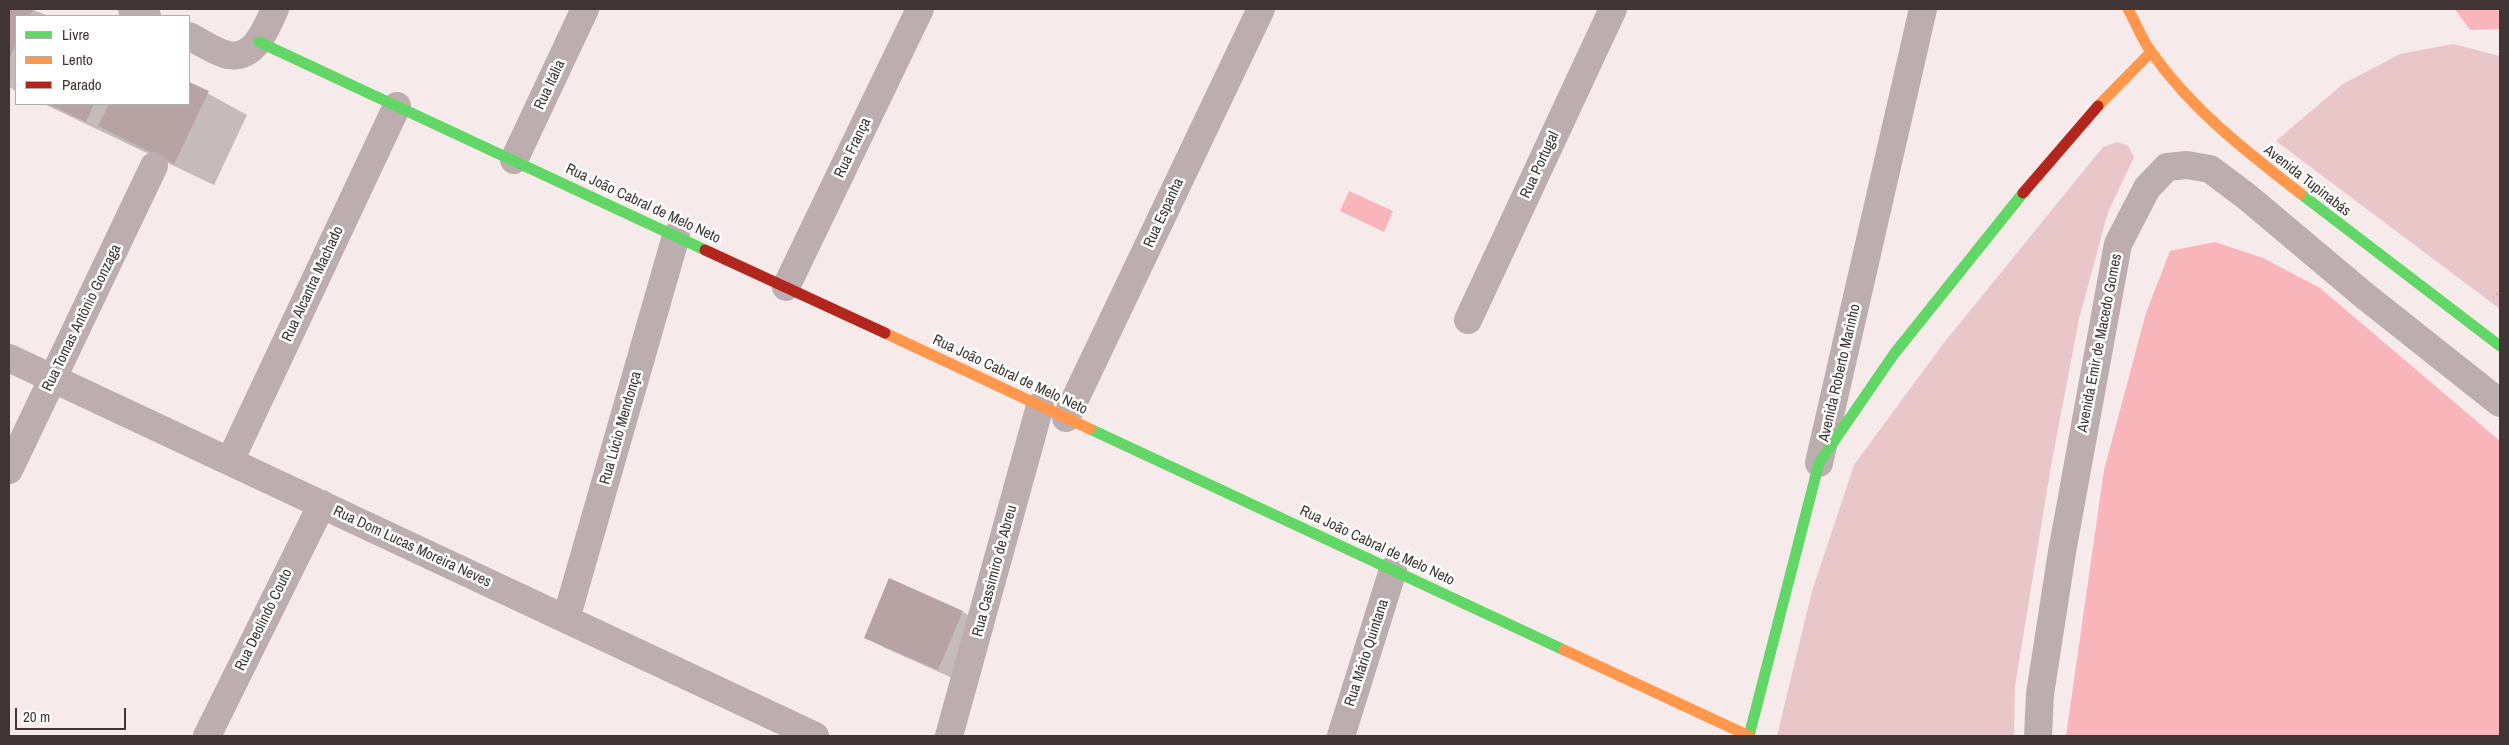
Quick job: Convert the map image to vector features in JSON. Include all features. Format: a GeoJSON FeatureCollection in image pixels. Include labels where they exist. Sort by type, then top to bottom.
{"type":"FeatureCollection","features":[{"type":"Feature","properties":{"kind":"street"},"geometry":{"type":"LineString","coordinates":[[132,9],[145,15]]}},
{"type":"Feature","properties":{"kind":"street"},"geometry":{"type":"LineString","coordinates":[[190,36],[228,55],[244,53],[259,42],[275,9]]}},
{"type":"Feature","properties":{"kind":"street","name":"Rua Itália"},"geometry":{"type":"LineString","coordinates":[[514,160],[585,9]]}},
{"type":"Feature","properties":{"kind":"street","name":"Rua França"},"geometry":{"type":"LineString","coordinates":[[786,287],[920,9]]}},
{"type":"Feature","properties":{"kind":"street","name":"Rua Espanha"},"geometry":{"type":"LineString","coordinates":[[1066,418],[1261,9]]}},
{"type":"Feature","properties":{"kind":"street","name":"Rua Portugal"},"geometry":{"type":"LineString","coordinates":[[1468,320],[1613,9]]}},
{"type":"Feature","properties":{"kind":"street","name":"Avenida Roberto Marinho"},"geometry":{"type":"LineString","coordinates":[[1749,736],[1819,463],[1923,9]]}},
{"type":"Feature","properties":{"kind":"street","name":"Avenida Tupinabás"},"geometry":{"type":"LineString","coordinates":[[2128,9],[2151,52],[2195,105],[2242,149],[2500,346]]}},
{"type":"Feature","properties":{"kind":"street","name":"Rua João Cabral de Melo Neto"},"geometry":{"type":"LineString","coordinates":[[259,42],[1749,736]]}},
{"type":"Feature","properties":{"kind":"street"},"geometry":{"type":"LineString","coordinates":[[1819,463],[1894,354],[1973,253],[2081,124],[2151,52]]}},
{"type":"Feature","properties":{"kind":"street","name":"Rua Alcantra Machado"},"geometry":{"type":"LineString","coordinates":[[230,461],[397,106]]}},
{"type":"Feature","properties":{"kind":"street","name":"Avenida Emir de Macedo Gomes"},"geometry":{"type":"LineString","coordinates":[[2038,736],[2040,694],[2062,552],[2118,244],[2147,188],[2167,167],[2187,165],[2210,169],[2246,196],[2364,296],[2500,403]]}},
{"type":"Feature","properties":{"kind":"street","name":"Rua Tomas Antônio Gonzaga"},"geometry":{"type":"LineString","coordinates":[[9,470],[154,166]]}},
{"type":"Feature","properties":{"kind":"street","name":"Rua Lúcio Mendonça"},"geometry":{"type":"LineString","coordinates":[[566,619],[676,236]]}},
{"type":"Feature","properties":{"kind":"street","name":"Rua Dom Lucas Moreira Neves"},"geometry":{"type":"LineString","coordinates":[[9,358],[815,736]]}},
{"type":"Feature","properties":{"kind":"street","name":"Rua Cassimiro de Abreu"},"geometry":{"type":"LineString","coordinates":[[949,736],[1040,406]]}},
{"type":"Feature","properties":{"kind":"street","name":"Rua Deolindo Couto"},"geometry":{"type":"LineString","coordinates":[[207,736],[322,504]]}},
{"type":"Feature","properties":{"kind":"street","name":"Rua Mário Quintana"},"geometry":{"type":"LineString","coordinates":[[1341,736],[1393,570]]}},
{"type":"Feature","properties":{"kind":"shaded area"},"geometry":{"type":"Polygon","coordinates":[[[2455,9],[2500,9],[2500,29],[2470,30],[2455,9]]]}},
{"type":"Feature","properties":{"kind":"shaded area"},"geometry":{"type":"Polygon","coordinates":[[[2453,44],[2500,56],[2500,309],[2276,141],[2343,84],[2400,54],[2453,44]]]}},
{"type":"Feature","properties":{"kind":"shaded area"},"geometry":{"type":"Polygon","coordinates":[[[2117,142],[2128,146],[2134,157],[2108,212],[2079,319],[2051,466],[2015,686],[2014,736],[1777,736],[1812,591],[1854,465],[1943,344],[2103,147],[2117,142]]]}},
{"type":"Feature","properties":{"kind":"shaded area"},"geometry":{"type":"Polygon","coordinates":[[[1349,191],[1393,211],[1384,232],[1340,211],[1349,191]]]}},
{"type":"Feature","properties":{"kind":"shaded area"},"geometry":{"type":"Polygon","coordinates":[[[2215,242],[2263,258],[2320,288],[2500,441],[2500,736],[2066,736],[2104,470],[2146,313],[2170,251],[2215,242]]]}},
{"type":"Feature","properties":{"kind":"building"},"geometry":{"type":"Polygon","coordinates":[[[9,9],[33,9],[30,15],[15,15],[15,46],[9,59],[9,9]]]}},
{"type":"Feature","properties":{"kind":"building"},"geometry":{"type":"Polygon","coordinates":[[[190,82],[209,91],[174,164],[98,126],[108,105],[190,105],[190,82]]]}},
{"type":"Feature","properties":{"kind":"building"},"geometry":{"type":"Polygon","coordinates":[[[50,105],[94,105],[86,122],[50,105]]]}},
{"type":"Feature","properties":{"kind":"building"},"geometry":{"type":"Polygon","coordinates":[[[889,578],[963,611],[938,670],[864,638],[889,578]]]}},
{"type":"Feature","properties":{"kind":"traffic: fast"},"geometry":{"type":"LineString","coordinates":[[259,42],[705,250]]}},
{"type":"Feature","properties":{"kind":"traffic: fast"},"geometry":{"type":"LineString","coordinates":[[1749,736],[1819,463],[1894,354],[2023,193]]}},
{"type":"Feature","properties":{"kind":"traffic: fast"},"geometry":{"type":"LineString","coordinates":[[2301,194],[2500,346]]}},
{"type":"Feature","properties":{"kind":"traffic: fast"},"geometry":{"type":"LineString","coordinates":[[1090,429],[1564,650]]}},
{"type":"Feature","properties":{"kind":"traffic: slow"},"geometry":{"type":"LineString","coordinates":[[2128,9],[2148,48],[2202,112],[2301,194]]}},
{"type":"Feature","properties":{"kind":"traffic: slow"},"geometry":{"type":"LineString","coordinates":[[2098,106],[2151,52]]}},
{"type":"Feature","properties":{"kind":"traffic: slow"},"geometry":{"type":"LineString","coordinates":[[885,333],[1090,429]]}},
{"type":"Feature","properties":{"kind":"traffic: slow"},"geometry":{"type":"LineString","coordinates":[[1564,650],[1749,736]]}},
{"type":"Feature","properties":{"kind":"traffic: jam"},"geometry":{"type":"LineString","coordinates":[[2023,193],[2098,106]]}},
{"type":"Feature","properties":{"kind":"traffic: jam"},"geometry":{"type":"LineString","coordinates":[[705,250],[885,333]]}}]}
